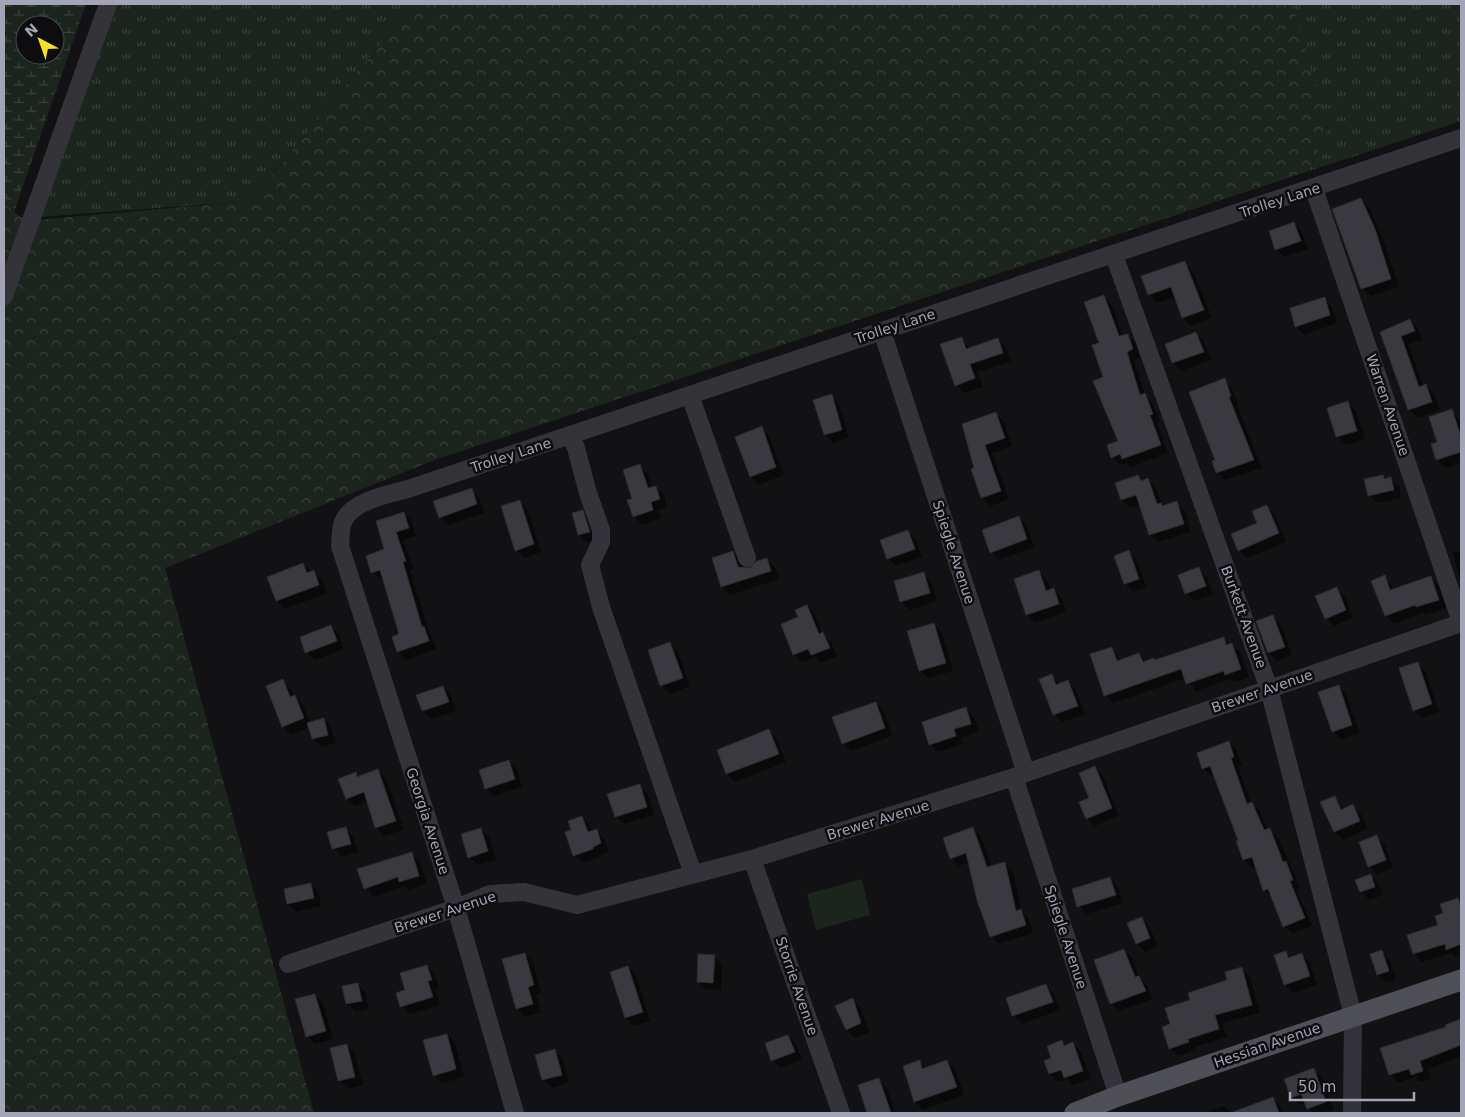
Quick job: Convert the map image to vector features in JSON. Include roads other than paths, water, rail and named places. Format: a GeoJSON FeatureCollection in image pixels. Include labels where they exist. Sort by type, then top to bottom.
{"type":"FeatureCollection","features":[{"type":"Feature","properties":{"kind":"main road","name":"Hessian Avenue"},"geometry":{"type":"LineString","coordinates":[[1075,1113],[1096,1110],[1118,1096],[1461,980]]}},
{"type":"Feature","properties":{"kind":"street"},"geometry":{"type":"LineString","coordinates":[[4,296],[108,4]]}},
{"type":"Feature","properties":{"kind":"street","name":"Trolley Lane"},"geometry":{"type":"LineString","coordinates":[[342,530],[343,522],[350,512],[370,500],[1314,189],[1461,138]]}},
{"type":"Feature","properties":{"kind":"street","name":"Warren Avenue"},"geometry":{"type":"LineString","coordinates":[[1314,189],[1461,622]]}},
{"type":"Feature","properties":{"kind":"street","name":"Burkett Avenue"},"geometry":{"type":"LineString","coordinates":[[1114,255],[1270,689],[1352,1016],[1352,1113]]}},
{"type":"Feature","properties":{"kind":"street","name":"Spiegle Avenue"},"geometry":{"type":"LineString","coordinates":[[882,331],[1118,1096]]}},
{"type":"Feature","properties":{"kind":"street"},"geometry":{"type":"LineString","coordinates":[[690,395],[747,558]]}},
{"type":"Feature","properties":{"kind":"street"},"geometry":{"type":"LineString","coordinates":[[570,435],[576,448],[588,493],[601,530],[601,542],[590,565],[599,598],[615,652],[693,874]]}},
{"type":"Feature","properties":{"kind":"street","name":"Georgia Avenue"},"geometry":{"type":"LineString","coordinates":[[342,530],[340,546],[456,908],[515,1113]]}},
{"type":"Feature","properties":{"kind":"street","name":"Brewer Avenue"},"geometry":{"type":"LineString","coordinates":[[288,964],[456,908],[490,894],[524,892],[577,905],[752,859],[1020,775],[1461,622]]}},
{"type":"Feature","properties":{"kind":"street","name":"Storrie Avenue"},"geometry":{"type":"LineString","coordinates":[[752,859],[841,1113]]}}]}
